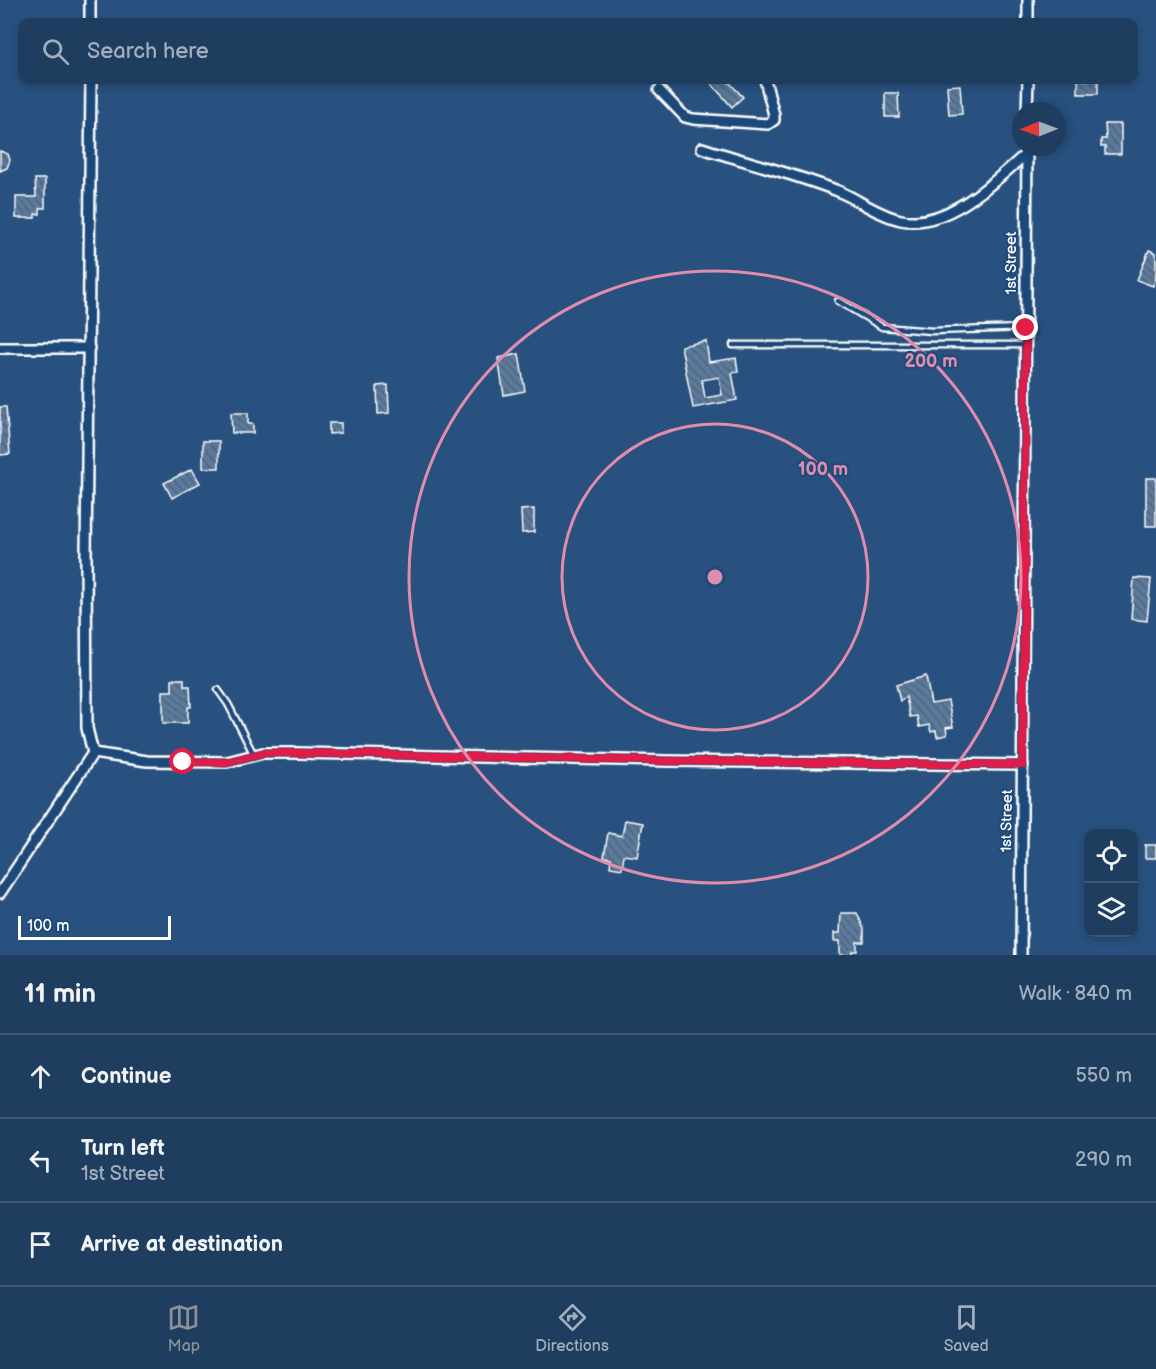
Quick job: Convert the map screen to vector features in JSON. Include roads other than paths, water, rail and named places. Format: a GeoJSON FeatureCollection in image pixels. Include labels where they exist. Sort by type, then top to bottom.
{"type":"FeatureCollection","features":[{"type":"Feature","properties":{"kind":"street"},"geometry":{"type":"LineString","coordinates":[[90,0],[90,18]]}},
{"type":"Feature","properties":{"kind":"street"},"geometry":{"type":"LineString","coordinates":[[1028,0],[1028,18]]}},
{"type":"Feature","properties":{"kind":"street"},"geometry":{"type":"LineString","coordinates":[[0,893],[93,753],[87,728],[86,557],[91,84]]}},
{"type":"Feature","properties":{"kind":"street"},"geometry":{"type":"LineString","coordinates":[[659,90],[685,117],[768,124],[774,120],[774,116],[766,84]]}},
{"type":"Feature","properties":{"kind":"street"},"geometry":{"type":"LineString","coordinates":[[1027,102],[1028,84]]}},
{"type":"Feature","properties":{"kind":"street"},"geometry":{"type":"LineString","coordinates":[[702,148],[838,191],[902,220],[923,220],[957,209],[978,195],[1020,156]]}},
{"type":"Feature","properties":{"kind":"street","name":"1st Street"},"geometry":{"type":"LineString","coordinates":[[1021,955],[1027,156]]}},
{"type":"Feature","properties":{"kind":"street"},"geometry":{"type":"LineString","coordinates":[[0,348],[89,348]]}},
{"type":"Feature","properties":{"kind":"street"},"geometry":{"type":"LineString","coordinates":[[93,753],[147,761],[183,762],[227,762],[254,755],[299,753],[1023,765]]}},
{"type":"Feature","properties":{"kind":"lane"},"geometry":{"type":"LineString","coordinates":[[838,301],[882,327],[932,331],[1026,328]]}},
{"type":"Feature","properties":{"kind":"lane"},"geometry":{"type":"LineString","coordinates":[[733,345],[1026,345]]}},
{"type":"Feature","properties":{"kind":"lane"},"geometry":{"type":"LineString","coordinates":[[218,690],[228,704],[254,755]]}}]}
